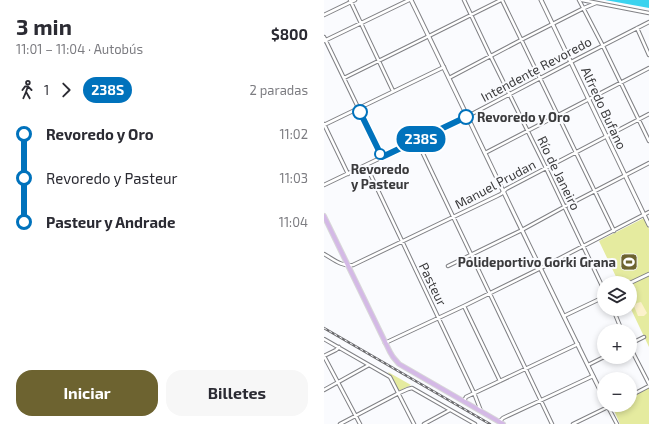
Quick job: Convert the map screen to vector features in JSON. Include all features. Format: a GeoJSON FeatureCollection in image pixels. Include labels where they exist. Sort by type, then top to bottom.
{"type":"FeatureCollection","features":[{"type":"Feature","properties":{"kind":"main road"},"geometry":{"type":"LineString","coordinates":[[324,216],[385,343],[396,361],[501,423]]}},
{"type":"Feature","properties":{"kind":"street"},"geometry":{"type":"LineString","coordinates":[[324,15],[350,1],[355,0]]}},
{"type":"Feature","properties":{"kind":"street"},"geometry":{"type":"LineString","coordinates":[[382,157],[325,39],[410,0],[468,116],[597,384]]}},
{"type":"Feature","properties":{"kind":"street","name":"Río de Janeiro"},"geometry":{"type":"LineString","coordinates":[[464,0],[597,276]]}},
{"type":"Feature","properties":{"kind":"street"},"geometry":{"type":"LineString","coordinates":[[344,78],[502,0],[614,231]]}},
{"type":"Feature","properties":{"kind":"street","name":"Alfredo Bufano"},"geometry":{"type":"LineString","coordinates":[[541,0],[649,225]]}},
{"type":"Feature","properties":{"kind":"street"},"geometry":{"type":"LineString","coordinates":[[580,0],[649,13]]}},
{"type":"Feature","properties":{"kind":"street"},"geometry":{"type":"LineString","coordinates":[[580,0],[649,141]]}},
{"type":"Feature","properties":{"kind":"street"},"geometry":{"type":"LineString","coordinates":[[350,1],[393,92]]}},
{"type":"Feature","properties":{"kind":"street"},"geometry":{"type":"LineString","coordinates":[[449,78],[552,24],[596,3]]}},
{"type":"Feature","properties":{"kind":"street","name":"Intendente Revoredo"},"geometry":{"type":"LineString","coordinates":[[324,185],[468,116],[649,22]]}},
{"type":"Feature","properties":{"kind":"street"},"geometry":{"type":"LineString","coordinates":[[637,28],[649,55]]}},
{"type":"Feature","properties":{"kind":"street"},"geometry":{"type":"LineString","coordinates":[[348,174],[324,125],[444,67]]}},
{"type":"Feature","properties":{"kind":"street"},"geometry":{"type":"LineString","coordinates":[[485,153],[649,68]]}},
{"type":"Feature","properties":{"kind":"street","name":"Manuel Prudan"},"geometry":{"type":"LineString","coordinates":[[348,266],[402,242],[497,196],[506,188],[649,114]]}},
{"type":"Feature","properties":{"kind":"street"},"geometry":{"type":"LineString","coordinates":[[417,141],[552,424]]}},
{"type":"Feature","properties":{"kind":"street"},"geometry":{"type":"LineString","coordinates":[[448,266],[522,230],[649,163]]}},
{"type":"Feature","properties":{"kind":"street","name":"Pasteur"},"geometry":{"type":"LineString","coordinates":[[366,165],[482,412]]}},
{"type":"Feature","properties":{"kind":"street"},"geometry":{"type":"LineString","coordinates":[[385,343],[541,268],[649,212]]}},
{"type":"Feature","properties":{"kind":"street"},"geometry":{"type":"LineString","coordinates":[[324,254],[348,266]]}},
{"type":"Feature","properties":{"kind":"street"},"geometry":{"type":"LineString","coordinates":[[637,280],[649,274]]}},
{"type":"Feature","properties":{"kind":"street"},"geometry":{"type":"LineString","coordinates":[[564,316],[597,300]]}},
{"type":"Feature","properties":{"kind":"street"},"geometry":{"type":"LineString","coordinates":[[464,306],[500,381]]}},
{"type":"Feature","properties":{"kind":"street"},"geometry":{"type":"LineString","coordinates":[[637,340],[644,337]]}},
{"type":"Feature","properties":{"kind":"street"},"geometry":{"type":"LineString","coordinates":[[324,338],[390,377],[414,424]]}},
{"type":"Feature","properties":{"kind":"street"},"geometry":{"type":"LineString","coordinates":[[464,401],[466,397],[474,393],[578,344]]}},
{"type":"Feature","properties":{"kind":"street"},"geometry":{"type":"LineString","coordinates":[[339,347],[324,356],[360,424]]}},
{"type":"Feature","properties":{"kind":"street"},"geometry":{"type":"LineString","coordinates":[[588,365],[597,360]]}},
{"type":"Feature","properties":{"kind":"street"},"geometry":{"type":"LineString","coordinates":[[637,361],[649,385],[637,392]]}},
{"type":"Feature","properties":{"kind":"street"},"geometry":{"type":"LineString","coordinates":[[324,390],[370,365]]}},
{"type":"Feature","properties":{"kind":"street"},"geometry":{"type":"LineString","coordinates":[[501,423],[503,418],[593,376]]}},
{"type":"Feature","properties":{"kind":"street"},"geometry":{"type":"LineString","coordinates":[[340,424],[399,393],[412,388],[474,424]]}},
{"type":"Feature","properties":{"kind":"street"},"geometry":{"type":"LineString","coordinates":[[424,424],[450,410]]}},
{"type":"Feature","properties":{"kind":"street"},"geometry":{"type":"LineString","coordinates":[[573,424],[579,423],[598,412]]}},
{"type":"Feature","properties":{"kind":"street"},"geometry":{"type":"LineString","coordinates":[[612,412],[617,424]]}},
{"type":"Feature","properties":{"kind":"green space","name":"Polideportivo Gorki Grana"},"geometry":{"type":"Polygon","coordinates":[[[644,218],[649,229],[649,347],[634,316],[637,316],[637,276],[616,276],[599,241],[644,218]]]}},
{"type":"Feature","properties":{"kind":"green space"},"geometry":{"type":"Polygon","coordinates":[[[388,372],[411,385],[399,391],[388,372]]]}},
{"type":"Feature","properties":{"kind":"green space"},"geometry":{"type":"Polygon","coordinates":[[[649,387],[649,424],[620,424],[615,412],[637,412],[637,393],[649,387]]]}},
{"type":"Feature","properties":{"kind":"sand"},"geometry":{"type":"Polygon","coordinates":[[[641,302],[647,313],[644,316],[638,316],[637,303],[641,302]]]}},
{"type":"Feature","properties":{"kind":"water"},"geometry":{"type":"Polygon","coordinates":[[[605,0],[649,0],[649,8],[605,0]]]}},
{"type":"Feature","properties":{"kind":"railway"},"geometry":{"type":"LineString","coordinates":[[324,328],[490,424]]}},
{"type":"Feature","properties":{"kind":"bus line","name":"238S"},"geometry":{"type":"LineString","coordinates":[[360,112],[382,157],[466,117]]}},
{"type":"Feature","properties":{"kind":"place","name":"Revoredo y Oro"},"geometry":{"type":"Point","coordinates":[466,117]}},
{"type":"Feature","properties":{"kind":"place","name":"Revoredo y Pasteur"},"geometry":{"type":"Point","coordinates":[380,154]}},
{"type":"Feature","properties":{"kind":"place","name":"Polideportivo Gorki Grana"},"geometry":{"type":"Point","coordinates":[629,262]}}]}
